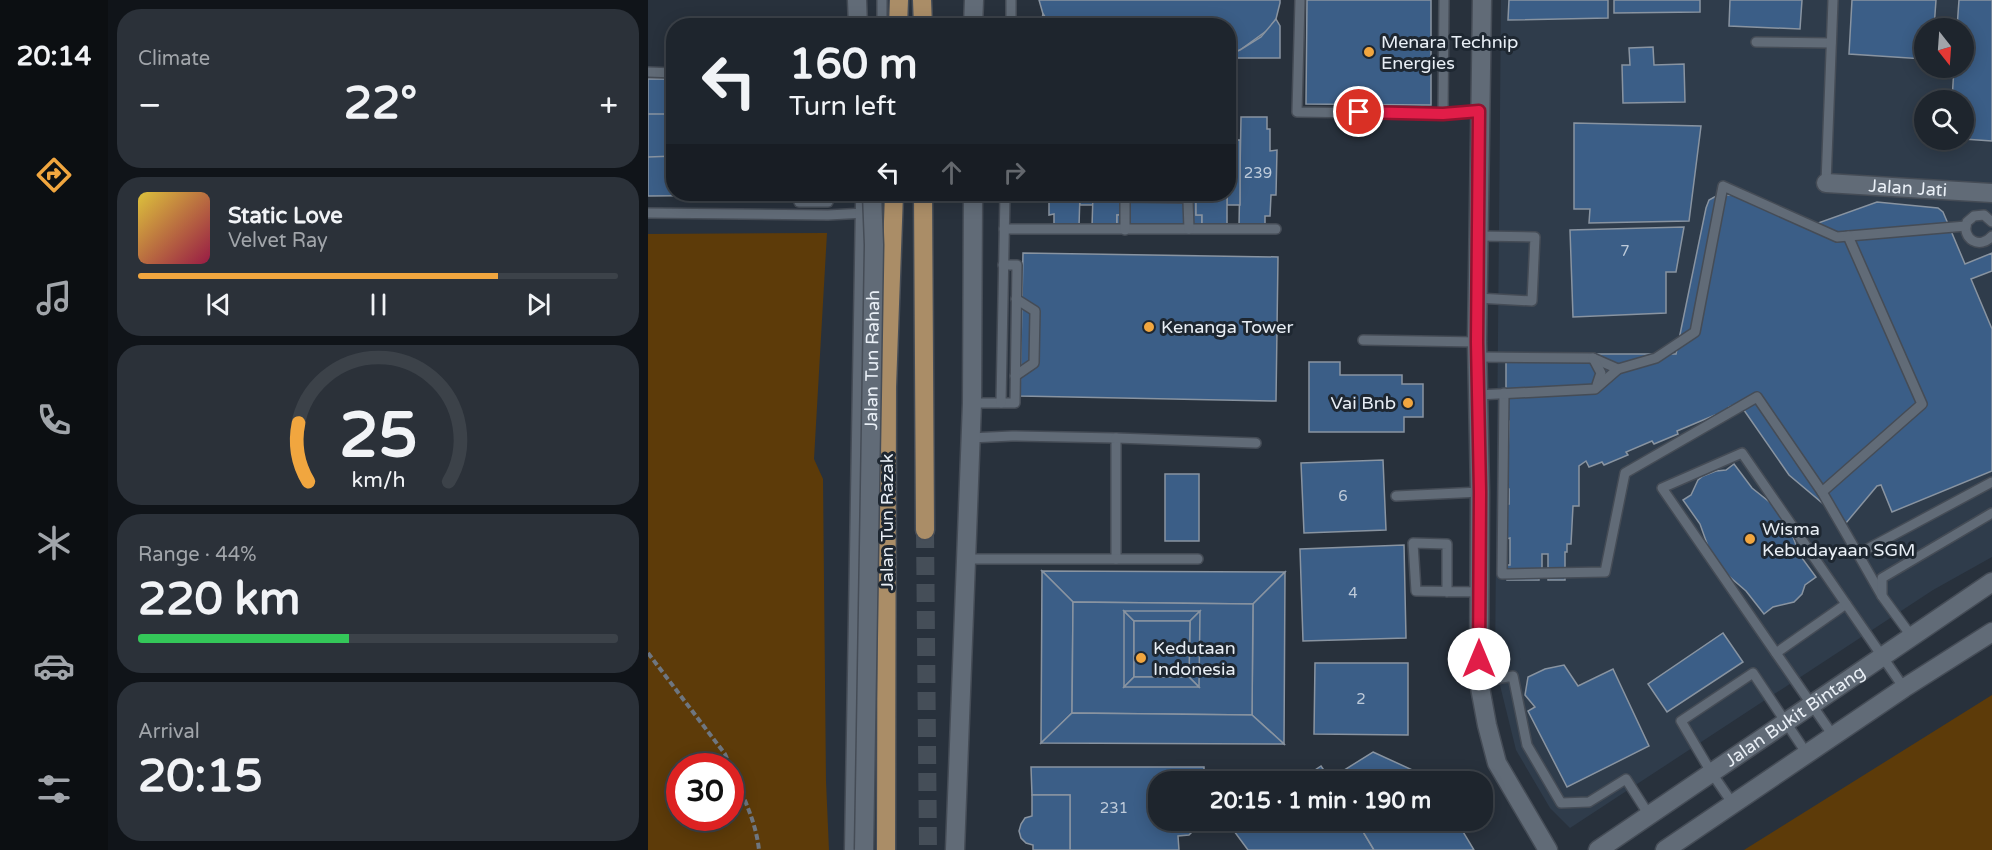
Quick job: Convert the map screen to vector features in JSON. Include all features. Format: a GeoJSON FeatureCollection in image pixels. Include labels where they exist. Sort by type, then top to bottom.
{"type":"FeatureCollection","features":[{"type":"Feature","properties":{"kind":"main road"},"geometry":{"type":"LineString","coordinates":[[857,0],[858,18]]}},
{"type":"Feature","properties":{"kind":"main road"},"geometry":{"type":"LineString","coordinates":[[868,0],[869,18]]}},
{"type":"Feature","properties":{"kind":"main road"},"geometry":{"type":"LineString","coordinates":[[898,18],[899,0]]}},
{"type":"Feature","properties":{"kind":"main road"},"geometry":{"type":"LineString","coordinates":[[922,0],[922,18]]}},
{"type":"Feature","properties":{"kind":"main road"},"geometry":{"type":"LineString","coordinates":[[974,0],[974,18]]}},
{"type":"Feature","properties":{"kind":"main road"},"geometry":{"type":"LineString","coordinates":[[1482,0],[1477,298],[1480,492],[1479,682],[1486,725],[1497,763],[1548,850]]}},
{"type":"Feature","properties":{"kind":"main road","name":"Jalan Jati"},"geometry":{"type":"LineString","coordinates":[[1826,183],[1992,194]]}},
{"type":"Feature","properties":{"kind":"main road"},"geometry":{"type":"LineString","coordinates":[[854,850],[865,201]]}},
{"type":"Feature","properties":{"kind":"main road","name":"Jalan Tun Rahah"},"geometry":{"type":"LineString","coordinates":[[864,850],[873,281],[872,201]]}},
{"type":"Feature","properties":{"kind":"main road"},"geometry":{"type":"LineString","coordinates":[[861,403],[876,388],[880,201]]}},
{"type":"Feature","properties":{"kind":"main road","name":"Jalan Tun Razak"},"geometry":{"type":"LineString","coordinates":[[886,850],[887,387],[894,201]]}},
{"type":"Feature","properties":{"kind":"main road"},"geometry":{"type":"LineString","coordinates":[[923,201],[925,530]]}},
{"type":"Feature","properties":{"kind":"main road"},"geometry":{"type":"LineString","coordinates":[[955,850],[972,403],[973,201]]}},
{"type":"Feature","properties":{"kind":"main road","name":"Jalan Bukit Bintang"},"geometry":{"type":"LineString","coordinates":[[1598,850],[1992,582]]}},
{"type":"Feature","properties":{"kind":"main road"},"geometry":{"type":"LineString","coordinates":[[1665,850],[1904,688],[1992,632]]}},
{"type":"Feature","properties":{"kind":"lane"},"geometry":{"type":"LineString","coordinates":[[882,0],[882,18]]}},
{"type":"Feature","properties":{"kind":"lane"},"geometry":{"type":"LineString","coordinates":[[1011,0],[1011,18]]}},
{"type":"Feature","properties":{"kind":"lane"},"geometry":{"type":"LineString","coordinates":[[1300,0],[1297,112],[1443,114],[1479,111]]}},
{"type":"Feature","properties":{"kind":"lane"},"geometry":{"type":"LineString","coordinates":[[1443,114],[1444,0]]}},
{"type":"Feature","properties":{"kind":"lane"},"geometry":{"type":"LineString","coordinates":[[1826,183],[1833,0]]}},
{"type":"Feature","properties":{"kind":"lane"},"geometry":{"type":"LineString","coordinates":[[1756,42],[1831,43]]}},
{"type":"Feature","properties":{"kind":"lane"},"geometry":{"type":"LineString","coordinates":[[648,72],[666,73]]}},
{"type":"Feature","properties":{"kind":"lane"},"geometry":{"type":"LineString","coordinates":[[1478,395],[1595,389],[1618,369],[1656,358],[1695,332],[1723,186],[1837,237],[1966,226]]}},
{"type":"Feature","properties":{"kind":"lane"},"geometry":{"type":"LineString","coordinates":[[798,201],[799,214]]}},
{"type":"Feature","properties":{"kind":"lane"},"geometry":{"type":"LineString","coordinates":[[828,201],[828,215]]}},
{"type":"Feature","properties":{"kind":"lane"},"geometry":{"type":"LineString","coordinates":[[1001,404],[1005,201]]}},
{"type":"Feature","properties":{"kind":"lane"},"geometry":{"type":"LineString","coordinates":[[1125,201],[1125,230]]}},
{"type":"Feature","properties":{"kind":"lane"},"geometry":{"type":"LineString","coordinates":[[1188,201],[1189,229]]}},
{"type":"Feature","properties":{"kind":"lane"},"geometry":{"type":"LineString","coordinates":[[648,213],[828,215],[865,213]]}},
{"type":"Feature","properties":{"kind":"lane"},"geometry":{"type":"LineString","coordinates":[[1992,222],[1988,217],[1979,215],[1970,218],[1966,226],[1967,235],[1973,242],[1982,243],[1992,236]]}},
{"type":"Feature","properties":{"kind":"lane"},"geometry":{"type":"LineString","coordinates":[[1004,230],[1276,229]]}},
{"type":"Feature","properties":{"kind":"lane"},"geometry":{"type":"LineString","coordinates":[[1477,298],[1532,301],[1535,237],[1478,236]]}},
{"type":"Feature","properties":{"kind":"lane"},"geometry":{"type":"LineString","coordinates":[[1822,492],[1922,404],[1848,236]]}},
{"type":"Feature","properties":{"kind":"lane"},"geometry":{"type":"LineString","coordinates":[[972,403],[1015,403],[1017,265],[1003,265]]}},
{"type":"Feature","properties":{"kind":"lane"},"geometry":{"type":"LineString","coordinates":[[1015,375],[1034,363],[1035,310],[1016,299]]}},
{"type":"Feature","properties":{"kind":"lane"},"geometry":{"type":"LineString","coordinates":[[1363,340],[1593,357],[1618,369]]}},
{"type":"Feature","properties":{"kind":"lane"},"geometry":{"type":"LineString","coordinates":[[1593,357],[1601,373],[1595,389]]}},
{"type":"Feature","properties":{"kind":"lane"},"geometry":{"type":"LineString","coordinates":[[1504,393],[1502,574],[1605,572],[1625,472],[1757,397],[1822,492],[1882,596],[1912,637]]}},
{"type":"Feature","properties":{"kind":"lane"},"geometry":{"type":"LineString","coordinates":[[970,438],[1012,435],[1256,443]]}},
{"type":"Feature","properties":{"kind":"lane"},"geometry":{"type":"LineString","coordinates":[[1116,438],[1116,559]]}},
{"type":"Feature","properties":{"kind":"lane"},"geometry":{"type":"LineString","coordinates":[[1833,736],[1662,488],[1742,453],[1904,688]]}},
{"type":"Feature","properties":{"kind":"lane"},"geometry":{"type":"LineString","coordinates":[[1858,554],[1992,482]]}},
{"type":"Feature","properties":{"kind":"lane"},"geometry":{"type":"LineString","coordinates":[[1396,496],[1480,492]]}},
{"type":"Feature","properties":{"kind":"lane"},"geometry":{"type":"LineString","coordinates":[[1882,596],[1882,578],[1992,513]]}},
{"type":"Feature","properties":{"kind":"lane"},"geometry":{"type":"LineString","coordinates":[[1447,592],[1447,544],[1413,543],[1416,591],[1447,592],[1480,592]]}},
{"type":"Feature","properties":{"kind":"lane"},"geometry":{"type":"LineString","coordinates":[[965,559],[1198,559]]}},
{"type":"Feature","properties":{"kind":"lane"},"geometry":{"type":"LineString","coordinates":[[1776,653],[1846,604]]}},
{"type":"Feature","properties":{"kind":"lane"},"geometry":{"type":"LineString","coordinates":[[1733,804],[1681,721],[1753,673],[1806,754]]}},
{"type":"Feature","properties":{"kind":"lane"},"geometry":{"type":"LineString","coordinates":[[1479,682],[1513,676],[1527,746],[1561,803],[1588,802],[1626,778],[1649,815]]}},
{"type":"Feature","properties":{"kind":"path"},"geometry":{"type":"LineString","coordinates":[[648,653],[724,753]]}},
{"type":"Feature","properties":{"kind":"path"},"geometry":{"type":"LineString","coordinates":[[744,797],[757,835],[759,850]]}},
{"type":"Feature","properties":{"kind":"shaded area"},"geometry":{"type":"Polygon","coordinates":[[[1501,0],[1992,0],[1992,557],[1933,590],[1570,828],[1550,808],[1516,750],[1495,665],[1501,0]]]}},
{"type":"Feature","properties":{"kind":"shaded area"},"geometry":{"type":"Polygon","coordinates":[[[827,233],[814,459],[823,479],[826,781],[829,850],[648,850],[648,234],[827,233]]]}},
{"type":"Feature","properties":{"kind":"shaded area"},"geometry":{"type":"Polygon","coordinates":[[[1992,695],[1992,850],[1744,850],[1992,695]]]}},
{"type":"Feature","properties":{"kind":"building"},"geometry":{"type":"Polygon","coordinates":[[[1039,0],[1280,0],[1276,19],[1269,29],[1236,52],[1236,18],[1046,18],[1039,0]]]}},
{"type":"Feature","properties":{"kind":"building","name":"Menara Technip Energies"},"geometry":{"type":"Polygon","coordinates":[[[1307,0],[1431,0],[1431,105],[1306,104],[1307,0]]]}},
{"type":"Feature","properties":{"kind":"building"},"geometry":{"type":"Polygon","coordinates":[[[1509,0],[1608,0],[1608,18],[1508,20],[1509,0]]]}},
{"type":"Feature","properties":{"kind":"building"},"geometry":{"type":"Polygon","coordinates":[[[1614,0],[1700,0],[1700,12],[1614,13],[1614,0]]]}},
{"type":"Feature","properties":{"kind":"building"},"geometry":{"type":"Polygon","coordinates":[[[1730,0],[1802,0],[1800,29],[1729,26],[1730,0]]]}},
{"type":"Feature","properties":{"kind":"building"},"geometry":{"type":"Polygon","coordinates":[[[1852,0],[1936,0],[1935,18],[1914,18],[1914,58],[1849,54],[1852,0]]]}},
{"type":"Feature","properties":{"kind":"building"},"geometry":{"type":"Polygon","coordinates":[[[1959,0],[1992,0],[1992,141],[1974,140],[1974,90],[1953,90],[1953,78],[1974,78],[1974,18],[1958,18],[1959,0]]]}},
{"type":"Feature","properties":{"kind":"building"},"geometry":{"type":"Polygon","coordinates":[[[1276,19],[1280,26],[1280,58],[1236,58],[1236,52],[1261,37],[1276,19]]]}},
{"type":"Feature","properties":{"kind":"building"},"geometry":{"type":"Polygon","coordinates":[[[1653,47],[1654,65],[1684,64],[1685,102],[1623,103],[1622,65],[1630,65],[1629,48],[1653,47]]]}},
{"type":"Feature","properties":{"kind":"building"},"geometry":{"type":"Polygon","coordinates":[[[648,79],[666,79],[666,196],[648,196],[648,79]]]}},
{"type":"Feature","properties":{"kind":"building"},"geometry":{"type":"Polygon","coordinates":[[[648,114],[666,114],[666,156],[648,157],[648,114]]]}},
{"type":"Feature","properties":{"kind":"building"},"geometry":{"type":"Polygon","coordinates":[[[1241,117],[1267,117],[1267,129],[1270,129],[1270,151],[1277,150],[1276,195],[1271,195],[1270,216],[1265,216],[1265,227],[1239,227],[1241,117]]]}},
{"type":"Feature","properties":{"kind":"building"},"geometry":{"type":"Polygon","coordinates":[[[1574,123],[1701,126],[1689,221],[1589,223],[1590,209],[1574,209],[1574,123]]]}},
{"type":"Feature","properties":{"kind":"building"},"geometry":{"type":"Polygon","coordinates":[[[1236,140],[1240,140],[1240,205],[1227,205],[1227,201],[1236,201],[1236,140]]]}},
{"type":"Feature","properties":{"kind":"building"},"geometry":{"type":"Polygon","coordinates":[[[1718,195],[1747,195],[1810,226],[1877,202],[1938,208],[1943,212],[1965,264],[1992,253],[1992,271],[1971,279],[1992,329],[1992,471],[1892,512],[1881,485],[1877,486],[1846,523],[1789,475],[1739,403],[1729,407],[1731,412],[1716,418],[1715,415],[1677,431],[1678,434],[1654,444],[1652,441],[1604,465],[1602,462],[1589,467],[1586,461],[1579,466],[1579,506],[1573,506],[1571,544],[1567,544],[1567,552],[1565,552],[1565,580],[1548,580],[1548,554],[1542,554],[1539,580],[1507,580],[1507,565],[1510,565],[1510,538],[1506,539],[1507,504],[1509,504],[1509,489],[1507,488],[1509,421],[1506,421],[1506,354],[1676,354],[1706,208],[1709,200],[1718,195]]]}},
{"type":"Feature","properties":{"kind":"building"},"geometry":{"type":"Polygon","coordinates":[[[1049,201],[1080,201],[1079,226],[1054,226],[1054,214],[1049,215],[1049,201]]]}},
{"type":"Feature","properties":{"kind":"building"},"geometry":{"type":"Polygon","coordinates":[[[1080,201],[1093,201],[1093,205],[1080,205],[1080,201]]]}},
{"type":"Feature","properties":{"kind":"building"},"geometry":{"type":"Polygon","coordinates":[[[1093,201],[1123,201],[1123,215],[1117,215],[1117,227],[1092,227],[1093,201]]]}},
{"type":"Feature","properties":{"kind":"building"},"geometry":{"type":"Polygon","coordinates":[[[1123,201],[1196,201],[1196,215],[1202,215],[1202,226],[1117,227],[1117,215],[1123,215],[1123,201]]]}},
{"type":"Feature","properties":{"kind":"building"},"geometry":{"type":"Polygon","coordinates":[[[1196,201],[1227,201],[1227,226],[1202,226],[1202,215],[1196,215],[1196,201]]]}},
{"type":"Feature","properties":{"kind":"building"},"geometry":{"type":"Polygon","coordinates":[[[1684,227],[1676,272],[1666,272],[1666,313],[1573,317],[1570,230],[1684,227]]]}},
{"type":"Feature","properties":{"kind":"building","name":"Kenanga Tower"},"geometry":{"type":"Polygon","coordinates":[[[1023,253],[1278,257],[1276,401],[1020,396],[1023,253]]]}},
{"type":"Feature","properties":{"kind":"building"},"geometry":{"type":"Polygon","coordinates":[[[1309,362],[1340,362],[1340,375],[1402,375],[1402,384],[1423,384],[1423,417],[1404,417],[1404,432],[1309,432],[1309,362]]]}},
{"type":"Feature","properties":{"kind":"building"},"geometry":{"type":"Polygon","coordinates":[[[1383,460],[1386,530],[1304,533],[1301,463],[1383,460]]]}},
{"type":"Feature","properties":{"kind":"building","name":"Wisma Kebudayaan SGM"},"geometry":{"type":"Polygon","coordinates":[[[1734,464],[1752,488],[1777,508],[1789,525],[1799,554],[1816,577],[1805,585],[1802,594],[1794,602],[1773,607],[1764,614],[1746,591],[1723,571],[1710,552],[1700,524],[1683,500],[1691,495],[1698,480],[1703,476],[1726,470],[1734,464]]]}},
{"type":"Feature","properties":{"kind":"building"},"geometry":{"type":"Polygon","coordinates":[[[1165,474],[1199,474],[1199,541],[1165,541],[1165,474]]]}},
{"type":"Feature","properties":{"kind":"building"},"geometry":{"type":"Polygon","coordinates":[[[1404,545],[1406,638],[1303,641],[1300,549],[1404,545]]]}},
{"type":"Feature","properties":{"kind":"building"},"geometry":{"type":"Polygon","coordinates":[[[1042,571],[1285,572],[1253,604],[1073,602],[1042,571]]]}},
{"type":"Feature","properties":{"kind":"building"},"geometry":{"type":"Polygon","coordinates":[[[1042,571],[1073,602],[1072,713],[1041,743],[1042,571]]]}},
{"type":"Feature","properties":{"kind":"building"},"geometry":{"type":"Polygon","coordinates":[[[1285,572],[1284,744],[1252,715],[1253,604],[1285,572]]]}},
{"type":"Feature","properties":{"kind":"building"},"geometry":{"type":"Polygon","coordinates":[[[1073,602],[1253,604],[1252,715],[1072,713],[1073,602]]]}},
{"type":"Feature","properties":{"kind":"building"},"geometry":{"type":"Polygon","coordinates":[[[1124,611],[1134,621],[1134,677],[1124,687],[1124,611]]]}},
{"type":"Feature","properties":{"kind":"building"},"geometry":{"type":"Polygon","coordinates":[[[1124,611],[1200,611],[1190,621],[1134,621],[1124,611]]]}},
{"type":"Feature","properties":{"kind":"building"},"geometry":{"type":"Polygon","coordinates":[[[1200,611],[1199,687],[1189,677],[1190,621],[1200,611]]]}},
{"type":"Feature","properties":{"kind":"building"},"geometry":{"type":"Polygon","coordinates":[[[1134,621],[1190,621],[1189,677],[1134,677],[1134,621]]]}},
{"type":"Feature","properties":{"kind":"building"},"geometry":{"type":"Polygon","coordinates":[[[1723,633],[1743,662],[1667,712],[1648,684],[1723,633]]]}},
{"type":"Feature","properties":{"kind":"building"},"geometry":{"type":"Polygon","coordinates":[[[1315,663],[1408,663],[1408,735],[1314,734],[1315,663]]]}},
{"type":"Feature","properties":{"kind":"building"},"geometry":{"type":"Polygon","coordinates":[[[1564,665],[1578,686],[1613,669],[1649,746],[1567,787],[1528,711],[1535,707],[1525,695],[1528,677],[1545,669],[1564,665]]]}},
{"type":"Feature","properties":{"kind":"building"},"geometry":{"type":"Polygon","coordinates":[[[1134,677],[1189,677],[1199,687],[1124,687],[1134,677]]]}},
{"type":"Feature","properties":{"kind":"building"},"geometry":{"type":"Polygon","coordinates":[[[1072,713],[1252,715],[1284,744],[1041,743],[1072,713]]]}},
{"type":"Feature","properties":{"kind":"building"},"geometry":{"type":"Polygon","coordinates":[[[1373,752],[1415,771],[1343,771],[1373,752]]]}},
{"type":"Feature","properties":{"kind":"building"},"geometry":{"type":"Polygon","coordinates":[[[1321,766],[1324,771],[1314,771],[1321,766]]]}},
{"type":"Feature","properties":{"kind":"building"},"geometry":{"type":"Polygon","coordinates":[[[1031,767],[1204,767],[1204,771],[1148,771],[1148,831],[1193,831],[1189,835],[1178,836],[1179,850],[1070,850],[1070,795],[1032,795],[1031,767]]]}},
{"type":"Feature","properties":{"kind":"building"},"geometry":{"type":"Polygon","coordinates":[[[1032,795],[1070,795],[1070,850],[1033,850],[1033,845],[1021,838],[1019,831],[1021,824],[1025,818],[1032,816],[1032,795]]]}},
{"type":"Feature","properties":{"kind":"building"},"geometry":{"type":"Polygon","coordinates":[[[1234,831],[1363,831],[1374,850],[1248,850],[1234,831]]]}},
{"type":"Feature","properties":{"kind":"building"},"geometry":{"type":"Polygon","coordinates":[[[1363,831],[1463,831],[1474,850],[1374,850],[1363,831]]]}},
{"type":"Feature","properties":{"kind":"tunnel"},"geometry":{"type":"LineString","coordinates":[[925,530],[928,850]]}},
{"type":"Feature","properties":{"kind":"place","name":"Menara Technip Energies"},"geometry":{"type":"Point","coordinates":[1369,52]}},
{"type":"Feature","properties":{"kind":"place","name":"Kenanga Tower"},"geometry":{"type":"Point","coordinates":[1149,327]}},
{"type":"Feature","properties":{"kind":"place","name":"Vai Bnb"},"geometry":{"type":"Point","coordinates":[1408,403]}},
{"type":"Feature","properties":{"kind":"place","name":"Wisma Kebudayaan SGM"},"geometry":{"type":"Point","coordinates":[1750,539]}},
{"type":"Feature","properties":{"kind":"place","name":"Kedutaan Indonesia"},"geometry":{"type":"Point","coordinates":[1141,658]}},
{"type":"Feature","properties":{"kind":"route"},"geometry":{"type":"LineString","coordinates":[[1359,112],[1443,114],[1479,111],[1477,342],[1480,492],[1479,659]]}}]}
